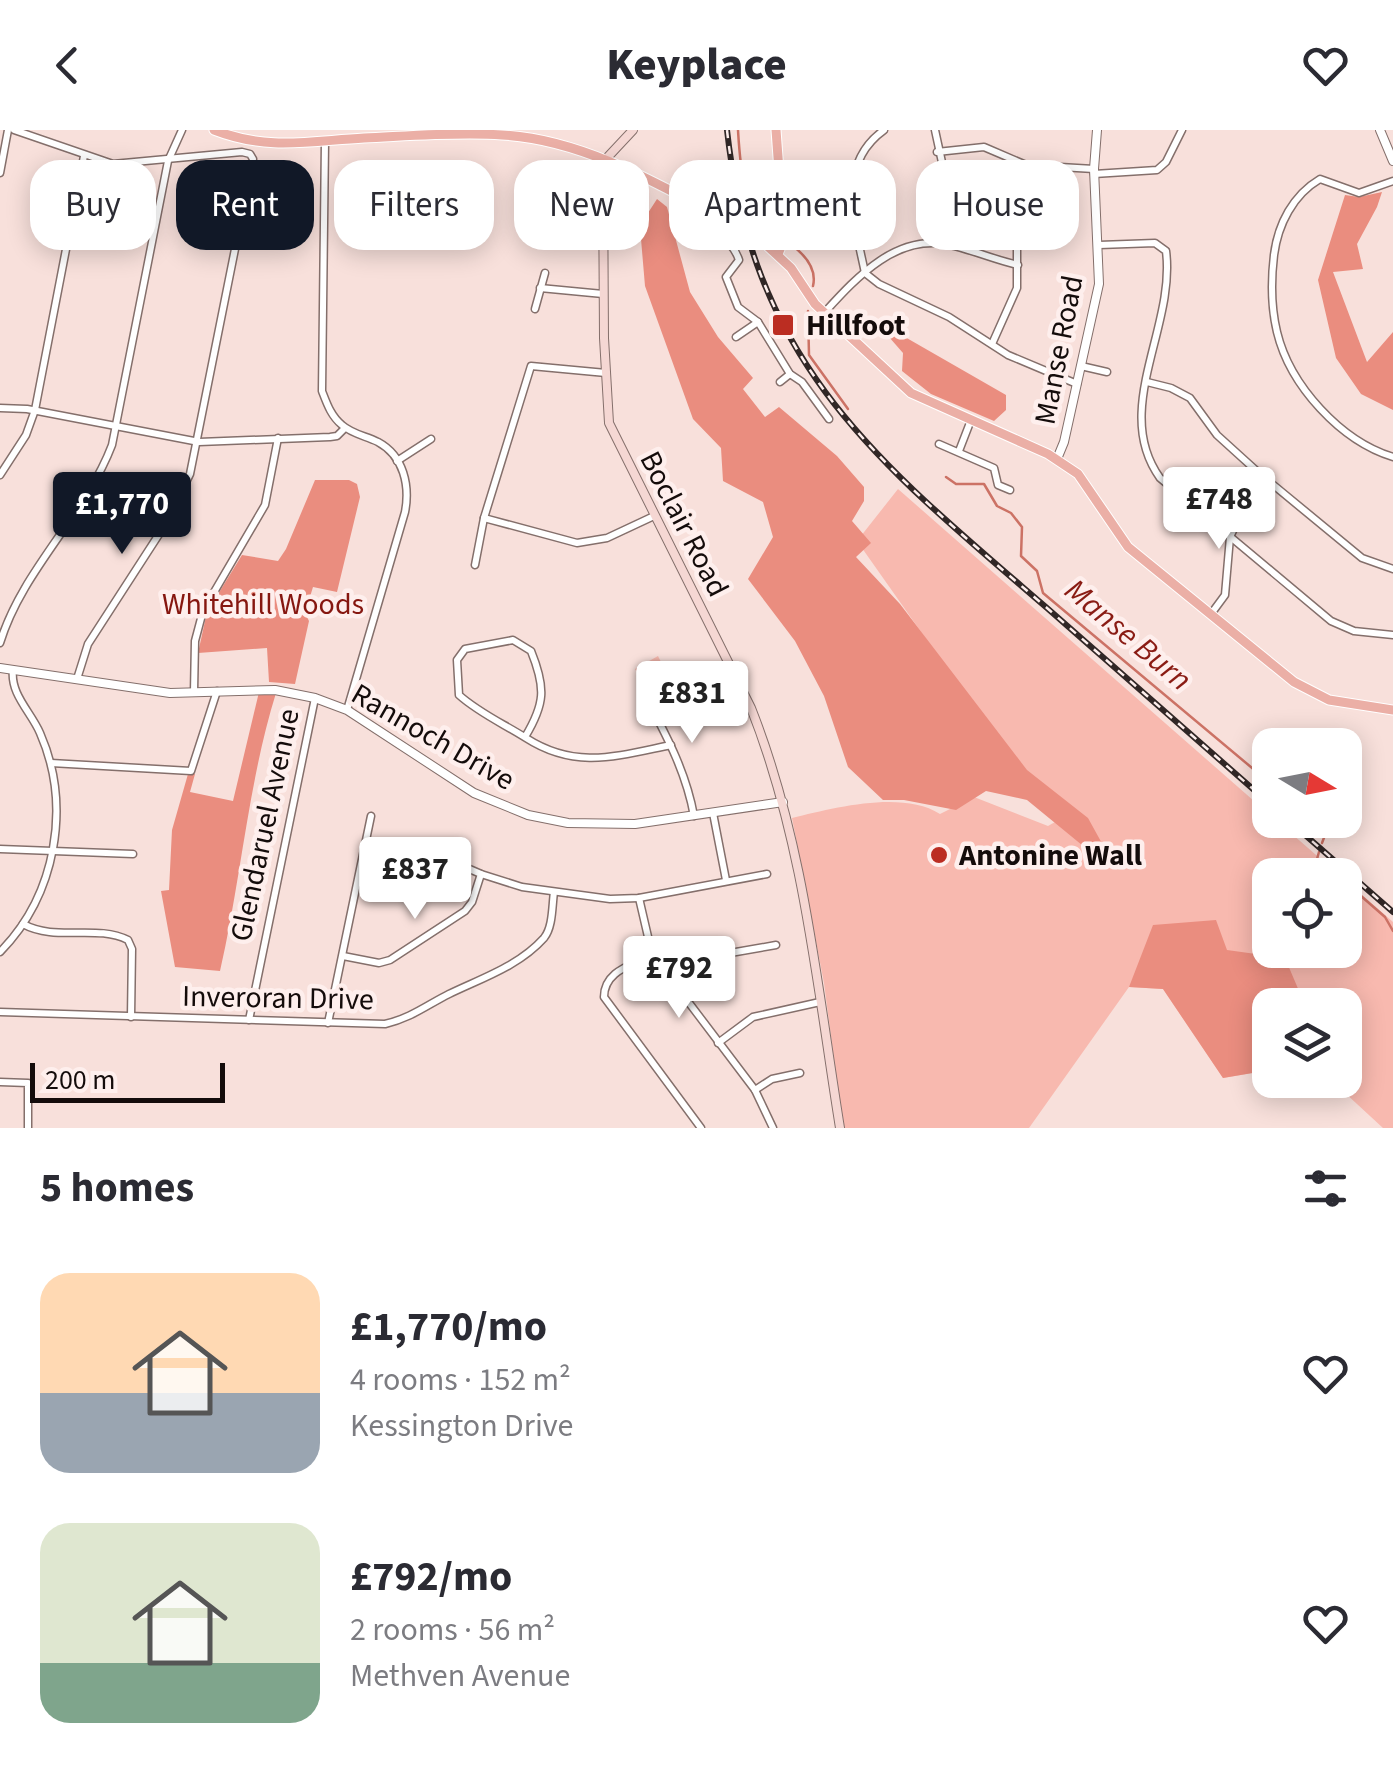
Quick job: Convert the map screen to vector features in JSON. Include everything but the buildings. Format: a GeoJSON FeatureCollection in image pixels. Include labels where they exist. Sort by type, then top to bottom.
{"type":"FeatureCollection","features":[{"type":"Feature","properties":{"kind":"main road"},"geometry":{"type":"LineString","coordinates":[[214,130],[264,144],[424,133],[508,132],[598,160]]}},
{"type":"Feature","properties":{"kind":"main road"},"geometry":{"type":"LineString","coordinates":[[776,130],[778,160]]}},
{"type":"Feature","properties":{"kind":"main road"},"geometry":{"type":"LineString","coordinates":[[606,160],[627,132]]}},
{"type":"Feature","properties":{"kind":"main road","name":"Boclair Road"},"geometry":{"type":"LineString","coordinates":[[603,250],[610,423],[751,708],[784,802],[796,851],[840,1128]]}},
{"type":"Feature","properties":{"kind":"main road"},"geometry":{"type":"LineString","coordinates":[[773,250],[824,313],[911,393],[1057,458],[1088,485],[1112,528],[1128,546],[1294,682],[1330,700],[1393,710]]}},
{"type":"Feature","properties":{"kind":"main road"},"geometry":{"type":"LineString","coordinates":[[778,254],[780,250]]}},
{"type":"Feature","properties":{"kind":"street"},"geometry":{"type":"LineString","coordinates":[[0,172],[11,130],[113,164],[242,152],[253,159],[199,442],[178,502],[88,644],[77,679]]}},
{"type":"Feature","properties":{"kind":"street"},"geometry":{"type":"LineString","coordinates":[[0,643],[18,599],[106,460],[117,426],[168,161],[182,130]]}},
{"type":"Feature","properties":{"kind":"street"},"geometry":{"type":"LineString","coordinates":[[884,130],[866,148],[852,184],[851,206],[864,269],[879,284],[1077,384]]}},
{"type":"Feature","properties":{"kind":"street"},"geometry":{"type":"LineString","coordinates":[[935,130],[940,160]]}},
{"type":"Feature","properties":{"kind":"street","name":"Manse Road"},"geometry":{"type":"LineString","coordinates":[[1057,458],[1098,284],[1094,172],[1097,130]]}},
{"type":"Feature","properties":{"kind":"street"},"geometry":{"type":"LineString","coordinates":[[1079,170],[1157,170],[1166,162],[1182,130]]}},
{"type":"Feature","properties":{"kind":"street"},"geometry":{"type":"LineString","coordinates":[[1380,130],[1393,161]]}},
{"type":"Feature","properties":{"kind":"street"},"geometry":{"type":"LineString","coordinates":[[324,141],[322,391],[329,409],[345,428],[378,442],[398,460],[407,488],[405,512],[347,710]]}},
{"type":"Feature","properties":{"kind":"street"},"geometry":{"type":"LineString","coordinates":[[937,152],[984,147],[1014,160]]}},
{"type":"Feature","properties":{"kind":"street"},"geometry":{"type":"LineString","coordinates":[[0,475],[26,435],[35,410],[84,156]]}},
{"type":"Feature","properties":{"kind":"street"},"geometry":{"type":"LineString","coordinates":[[1393,181],[1359,193],[1320,179],[1308,186],[1294,202],[1279,232],[1272,278],[1277,332],[1303,385],[1354,439],[1393,457]]}},
{"type":"Feature","properties":{"kind":"street"},"geometry":{"type":"LineString","coordinates":[[1099,245],[1155,243],[1166,251],[1163,307],[1140,421],[1149,462],[1170,488],[1338,625],[1354,632],[1393,635]]}},
{"type":"Feature","properties":{"kind":"street"},"geometry":{"type":"LineString","coordinates":[[824,313],[864,269],[916,247]]}},
{"type":"Feature","properties":{"kind":"street"},"geometry":{"type":"LineString","coordinates":[[734,250],[738,264],[727,273],[726,282],[738,307],[758,322],[790,374],[802,382],[829,419]]}},
{"type":"Feature","properties":{"kind":"street"},"geometry":{"type":"LineString","coordinates":[[968,250],[1018,265]]}},
{"type":"Feature","properties":{"kind":"street"},"geometry":{"type":"LineString","coordinates":[[992,344],[1015,296],[1018,250]]}},
{"type":"Feature","properties":{"kind":"street"},"geometry":{"type":"LineString","coordinates":[[534,309],[545,273]]}},
{"type":"Feature","properties":{"kind":"street"},"geometry":{"type":"LineString","coordinates":[[540,288],[603,294]]}},
{"type":"Feature","properties":{"kind":"street"},"geometry":{"type":"LineString","coordinates":[[736,337],[758,322]]}},
{"type":"Feature","properties":{"kind":"street"},"geometry":{"type":"LineString","coordinates":[[474,565],[484,518],[531,366],[606,373]]}},
{"type":"Feature","properties":{"kind":"street"},"geometry":{"type":"LineString","coordinates":[[1081,366],[1107,372]]}},
{"type":"Feature","properties":{"kind":"street"},"geometry":{"type":"LineString","coordinates":[[780,382],[790,374]]}},
{"type":"Feature","properties":{"kind":"street"},"geometry":{"type":"LineString","coordinates":[[1146,382],[1190,398],[1222,442],[1362,558],[1393,569]]}},
{"type":"Feature","properties":{"kind":"street"},"geometry":{"type":"LineString","coordinates":[[0,408],[35,410],[199,442],[337,436],[345,428]]}},
{"type":"Feature","properties":{"kind":"street"},"geometry":{"type":"LineString","coordinates":[[959,451],[971,420]]}},
{"type":"Feature","properties":{"kind":"street"},"geometry":{"type":"LineString","coordinates":[[194,692],[198,626],[209,599],[266,505],[278,438]]}},
{"type":"Feature","properties":{"kind":"street"},"geometry":{"type":"LineString","coordinates":[[398,460],[431,439]]}},
{"type":"Feature","properties":{"kind":"street"},"geometry":{"type":"LineString","coordinates":[[939,444],[994,468],[998,485],[1010,490]]}},
{"type":"Feature","properties":{"kind":"street"},"geometry":{"type":"LineString","coordinates":[[1211,614],[1225,595],[1230,537],[1260,474]]}},
{"type":"Feature","properties":{"kind":"street"},"geometry":{"type":"LineString","coordinates":[[484,518],[578,543],[608,538],[654,516]]}},
{"type":"Feature","properties":{"kind":"street"},"geometry":{"type":"LineString","coordinates":[[525,737],[539,714],[543,698],[531,652],[513,640],[465,650],[457,660],[458,695],[525,737],[554,754],[588,759],[672,745]]}},
{"type":"Feature","properties":{"kind":"street","name":"Rannoch Drive"},"geometry":{"type":"LineString","coordinates":[[0,668],[155,692],[275,690],[314,698],[347,710],[474,793],[528,815],[600,826],[784,802]]}},
{"type":"Feature","properties":{"kind":"street"},"geometry":{"type":"LineString","coordinates":[[0,952],[23,924],[41,889],[53,850],[56,799],[51,763],[36,726],[12,685],[12,670]]}},
{"type":"Feature","properties":{"kind":"street"},"geometry":{"type":"LineString","coordinates":[[51,763],[191,771],[217,691]]}},
{"type":"Feature","properties":{"kind":"street"},"geometry":{"type":"LineString","coordinates":[[644,693],[672,745],[688,786],[694,816]]}},
{"type":"Feature","properties":{"kind":"street","name":"Glendaruel Avenue"},"geometry":{"type":"LineString","coordinates":[[249,1020],[314,698]]}},
{"type":"Feature","properties":{"kind":"street"},"geometry":{"type":"LineString","coordinates":[[713,812],[726,881]]}},
{"type":"Feature","properties":{"kind":"street"},"geometry":{"type":"LineString","coordinates":[[328,1023],[371,816]]}},
{"type":"Feature","properties":{"kind":"street"},"geometry":{"type":"LineString","coordinates":[[0,849],[134,854]]}},
{"type":"Feature","properties":{"kind":"street"},"geometry":{"type":"LineString","coordinates":[[358,883],[379,885],[437,854],[482,874],[554,892],[610,900],[766,874]]}},
{"type":"Feature","properties":{"kind":"street"},"geometry":{"type":"LineString","coordinates":[[342,956],[380,963],[390,960],[465,911],[482,874]]}},
{"type":"Feature","properties":{"kind":"street","name":"Inveroran Drive"},"geometry":{"type":"LineString","coordinates":[[0,1012],[375,1025],[401,1020],[490,977],[547,935],[554,892]]}},
{"type":"Feature","properties":{"kind":"street"},"geometry":{"type":"LineString","coordinates":[[639,898],[652,954],[755,1090],[773,1128]]}},
{"type":"Feature","properties":{"kind":"street"},"geometry":{"type":"LineString","coordinates":[[23,924],[50,934],[116,936],[128,940],[132,948],[130,1016]]}},
{"type":"Feature","properties":{"kind":"street"},"geometry":{"type":"LineString","coordinates":[[673,984],[713,956],[776,945]]}},
{"type":"Feature","properties":{"kind":"street"},"geometry":{"type":"LineString","coordinates":[[652,954],[612,974],[604,986],[604,997],[701,1128]]}},
{"type":"Feature","properties":{"kind":"street"},"geometry":{"type":"LineString","coordinates":[[718,1043],[753,1016],[820,1002]]}},
{"type":"Feature","properties":{"kind":"street"},"geometry":{"type":"LineString","coordinates":[[755,1090],[772,1079],[800,1073]]}},
{"type":"Feature","properties":{"kind":"street"},"geometry":{"type":"LineString","coordinates":[[0,1082],[28,1083],[28,1128]]}},
{"type":"Feature","properties":{"kind":"shaded area"},"geometry":{"type":"Polygon","coordinates":[[[898,489],[1252,799],[1252,838],[1297,838],[1320,858],[1252,858],[1252,968],[1362,968],[1362,895],[1393,922],[1393,1128],[1383,1128],[1350,1098],[1362,1098],[1362,988],[1252,988],[1252,1073],[1223,1078],[1163,989],[1129,987],[1029,1128],[843,1128],[824,983],[792,818],[888,802],[907,803],[940,814],[974,797],[1048,826],[1055,822],[857,541],[898,489]]]}},
{"type":"Feature","properties":{"kind":"shaded area"},"geometry":{"type":"Polygon","coordinates":[[[658,656],[665,670],[643,683],[635,669],[658,656]]]}},
{"type":"Feature","properties":{"kind":"green space"},"geometry":{"type":"Polygon","coordinates":[[[1382,192],[1357,244],[1363,269],[1333,272],[1367,362],[1393,332],[1393,410],[1361,394],[1336,358],[1318,280],[1345,195],[1359,197],[1382,192]]]}},
{"type":"Feature","properties":{"kind":"green space"},"geometry":{"type":"Polygon","coordinates":[[[657,199],[667,207],[669,250],[679,250],[690,292],[718,337],[753,378],[743,389],[765,417],[779,407],[837,456],[864,487],[864,501],[852,521],[871,543],[856,557],[900,604],[1027,770],[1088,818],[1104,847],[1099,859],[1027,800],[986,791],[956,810],[883,800],[848,767],[824,696],[795,641],[748,579],[773,537],[763,502],[723,481],[721,448],[693,419],[645,286],[642,250],[649,250],[649,211],[657,199]]]}},
{"type":"Feature","properties":{"kind":"green space"},"geometry":{"type":"Polygon","coordinates":[[[891,329],[1006,395],[1006,410],[994,421],[931,394],[902,371],[903,353],[889,337],[891,329]]]}},
{"type":"Feature","properties":{"kind":"green space","name":"Whitehill Woods"},"geometry":{"type":"Polygon","coordinates":[[[315,480],[349,480],[357,484],[360,497],[337,592],[313,587],[305,613],[309,621],[295,684],[269,682],[267,648],[198,653],[207,612],[242,555],[278,561],[315,480]]]}},
{"type":"Feature","properties":{"kind":"green space","name":"Whitehill Woods"},"geometry":{"type":"Polygon","coordinates":[[[259,692],[276,693],[258,762],[220,971],[175,967],[161,891],[169,890],[172,830],[188,774],[195,774],[190,792],[233,801],[259,692]]]}},
{"type":"Feature","properties":{"kind":"green space"},"geometry":{"type":"Polygon","coordinates":[[[1216,920],[1227,950],[1252,953],[1252,968],[1289,968],[1298,988],[1252,988],[1252,1073],[1223,1078],[1163,989],[1129,987],[1153,925],[1216,920]]]}},
{"type":"Feature","properties":{"kind":"waterway","name":"Manse Burn"},"geometry":{"type":"LineString","coordinates":[[738,130],[741,160]]}},
{"type":"Feature","properties":{"kind":"waterway","name":"Manse Burn"},"geometry":{"type":"LineString","coordinates":[[798,250],[809,263],[813,286]]}},
{"type":"Feature","properties":{"kind":"waterway","name":"Manse Burn"},"geometry":{"type":"LineString","coordinates":[[808,311],[809,355],[848,409]]}},
{"type":"Feature","properties":{"kind":"waterway","name":"Manse Burn"},"geometry":{"type":"LineString","coordinates":[[946,477],[956,484],[984,484],[997,506],[1011,513],[1022,527],[1021,556],[1037,571],[1043,593],[1252,768]]}},
{"type":"Feature","properties":{"kind":"waterway","name":"Manse Burn"},"geometry":{"type":"LineString","coordinates":[[1322,843],[1324,838]]}},
{"type":"Feature","properties":{"kind":"waterway","name":"Manse Burn"},"geometry":{"type":"LineString","coordinates":[[1317,858],[1319,852]]}},
{"type":"Feature","properties":{"kind":"waterway","name":"Manse Burn"},"geometry":{"type":"LineString","coordinates":[[1362,897],[1385,917],[1393,931]]}},
{"type":"Feature","properties":{"kind":"railway"},"geometry":{"type":"LineString","coordinates":[[727,130],[741,212],[764,284],[795,347],[834,403],[930,505],[1252,788]]}},
{"type":"Feature","properties":{"kind":"railway"},"geometry":{"type":"LineString","coordinates":[[1309,838],[1393,912]]}},
{"type":"Feature","properties":{"kind":"place","name":"Hillfoot"},"geometry":{"type":"Point","coordinates":[783,325]}},
{"type":"Feature","properties":{"kind":"place","name":"Antonine Wall"},"geometry":{"type":"Point","coordinates":[939,855]}}]}
